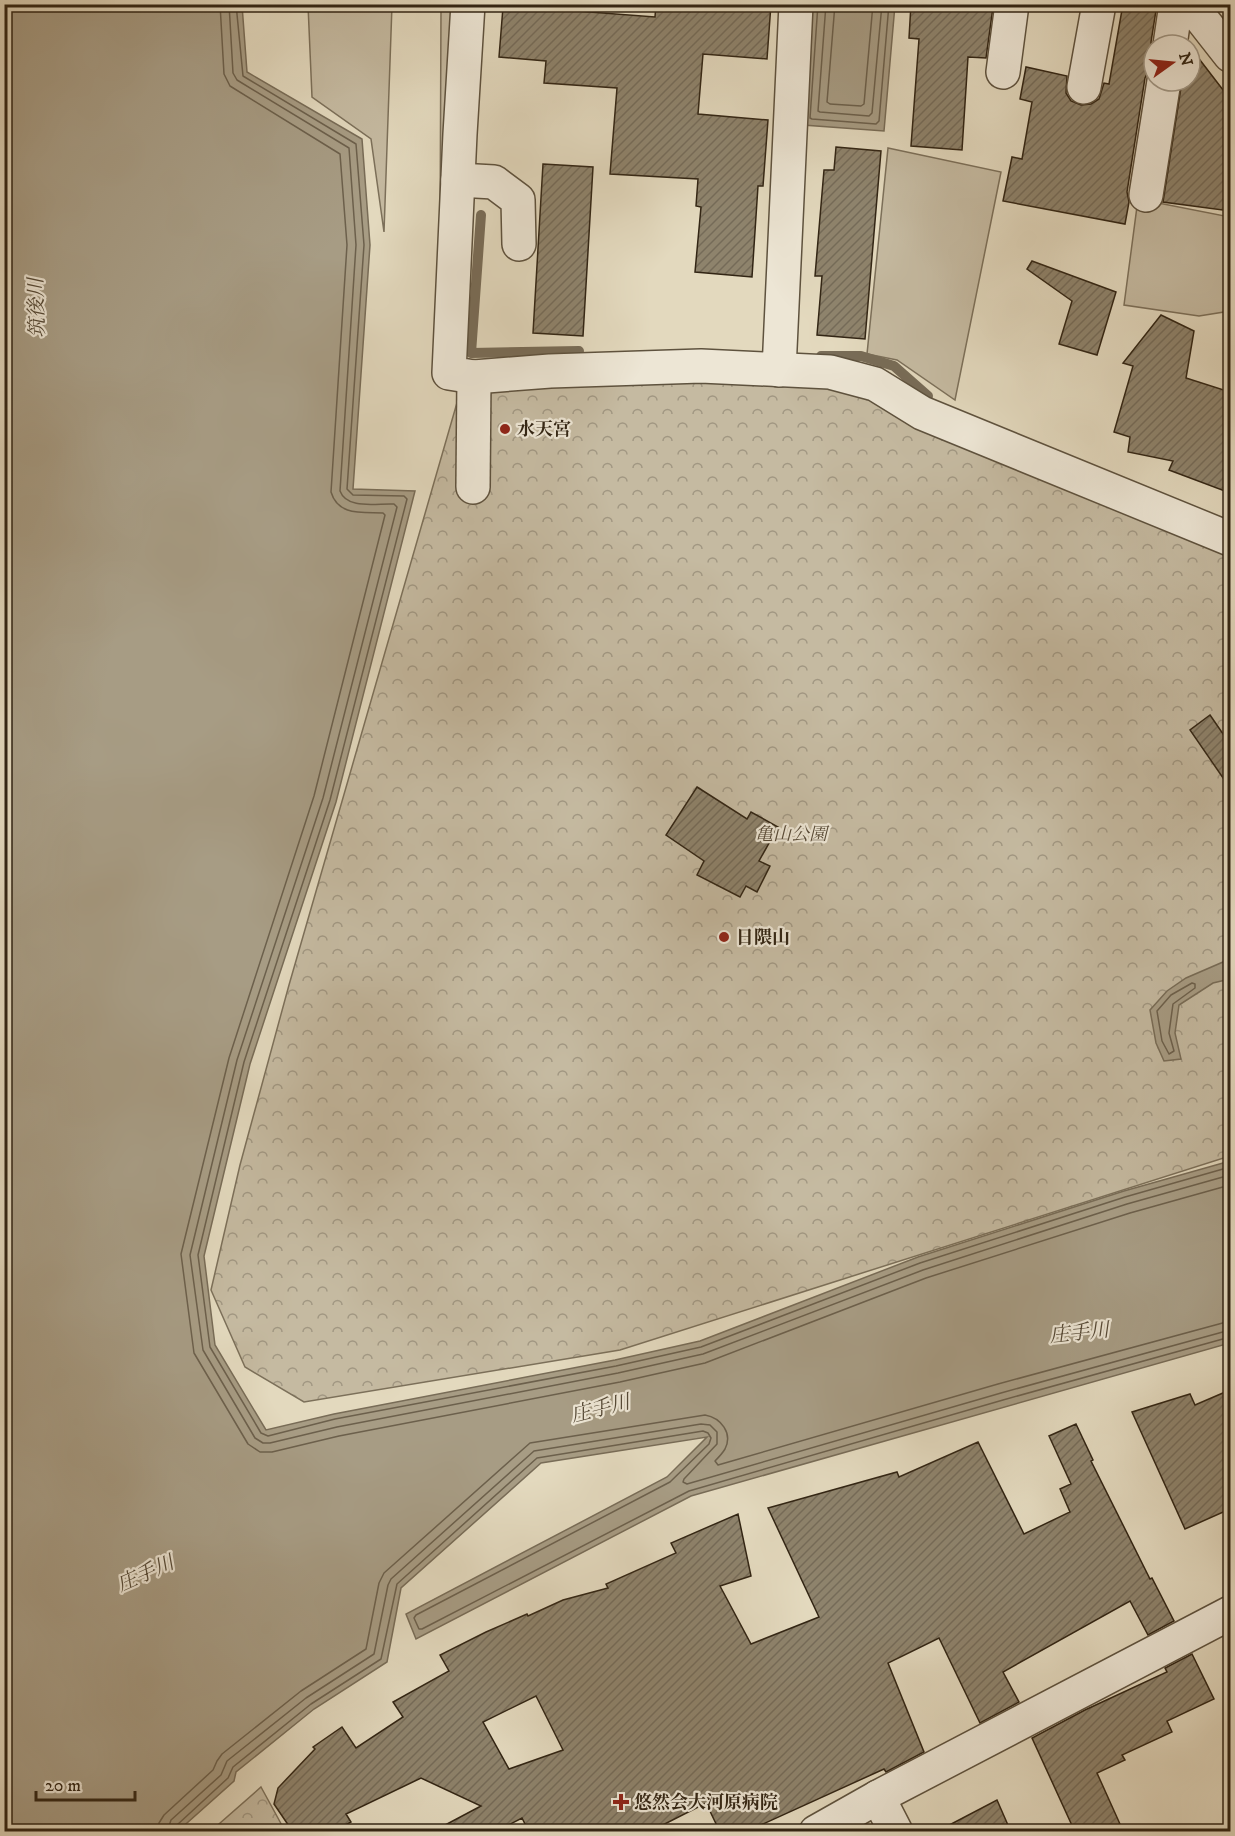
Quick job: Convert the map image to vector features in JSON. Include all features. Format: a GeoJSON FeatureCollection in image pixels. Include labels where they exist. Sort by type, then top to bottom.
{"type":"FeatureCollection","features":[{"type":"Feature","properties":{"kind":"street"},"geometry":{"type":"LineString","coordinates":[[468,4],[449,373],[474,377],[550,371],[701,366],[830,372],[875,384],[922,413],[1230,539]]}},
{"type":"Feature","properties":{"kind":"street"},"geometry":{"type":"LineString","coordinates":[[779,370],[796,4]]}},
{"type":"Feature","properties":{"kind":"street"},"geometry":{"type":"LineString","coordinates":[[1003,72],[1012,4]]}},
{"type":"Feature","properties":{"kind":"street"},"geometry":{"type":"LineString","coordinates":[[1084,87],[1099,4]]}},
{"type":"Feature","properties":{"kind":"street"},"geometry":{"type":"LineString","coordinates":[[1172,33],[1176,4]]}},
{"type":"Feature","properties":{"kind":"street"},"geometry":{"type":"LineString","coordinates":[[1190,4],[1230,55]]}},
{"type":"Feature","properties":{"kind":"street"},"geometry":{"type":"LineString","coordinates":[[1146,195],[1162,93]]}},
{"type":"Feature","properties":{"kind":"street"},"geometry":{"type":"LineString","coordinates":[[458,180],[494,182],[518,200],[519,244]]}},
{"type":"Feature","properties":{"kind":"street"},"geometry":{"type":"LineString","coordinates":[[473,487],[474,377]]}},
{"type":"Feature","properties":{"kind":"street"},"geometry":{"type":"LineString","coordinates":[[816,1832],[878,1797],[1230,1612]]}},
{"type":"Feature","properties":{"kind":"street"},"geometry":{"type":"LineString","coordinates":[[878,1797],[896,1832]]}},
{"type":"Feature","properties":{"kind":"green space"},"geometry":{"type":"Polygon","coordinates":[[[308,5],[392,5],[384,232],[371,139],[312,97],[308,5]]]}},
{"type":"Feature","properties":{"kind":"green space"},"geometry":{"type":"Polygon","coordinates":[[[441,10],[460,11],[440,240],[441,10]]]}},
{"type":"Feature","properties":{"kind":"green space"},"geometry":{"type":"Polygon","coordinates":[[[888,148],[1001,172],[955,400],[897,360],[867,354],[888,148]]]}},
{"type":"Feature","properties":{"kind":"green space"},"geometry":{"type":"Polygon","coordinates":[[[1138,199],[1230,217],[1230,311],[1199,316],[1124,305],[1138,199]]]}},
{"type":"Feature","properties":{"kind":"green space","name":"亀山公園"},"geometry":{"type":"Polygon","coordinates":[[[465,375],[832,381],[1230,539],[1230,1156],[620,1350],[304,1402],[245,1367],[211,1290],[240,1165],[289,985],[465,375]]]}},
{"type":"Feature","properties":{"kind":"green space"},"geometry":{"type":"Polygon","coordinates":[[[261,1787],[285,1831],[211,1831],[261,1787]]]}},
{"type":"Feature","properties":{"kind":"water"},"geometry":{"type":"Polygon","coordinates":[[[5,4],[242,5],[247,72],[362,139],[370,245],[353,489],[415,491],[336,802],[250,1064],[204,1256],[215,1345],[266,1430],[334,1414],[615,1360],[700,1341],[918,1257],[1124,1191],[1230,1161],[1230,1343],[691,1496],[416,1639],[406,1614],[667,1477],[707,1437],[541,1463],[401,1588],[387,1662],[314,1709],[236,1772],[234,1781],[178,1831],[5,1831],[5,4]]]}},
{"type":"Feature","properties":{"kind":"water"},"geometry":{"type":"Polygon","coordinates":[[[812,5],[895,5],[884,131],[803,125],[812,5]]]}},
{"type":"Feature","properties":{"kind":"water"},"geometry":{"type":"Polygon","coordinates":[[[1230,959],[1230,979],[1213,983],[1179,1005],[1175,1033],[1181,1059],[1164,1061],[1156,1043],[1150,1010],[1167,991],[1186,978],[1230,959]]]}},
{"type":"Feature","properties":{"kind":"building"},"geometry":{"type":"Polygon","coordinates":[[[656,4],[719,8],[719,4],[771,4],[767,59],[703,54],[698,114],[768,120],[763,186],[758,186],[752,277],[695,272],[701,207],[696,206],[698,179],[610,174],[617,88],[544,83],[546,61],[499,57],[503,7],[655,17],[656,4]]]}},
{"type":"Feature","properties":{"kind":"building"},"geometry":{"type":"Polygon","coordinates":[[[911,4],[993,7],[986,58],[968,57],[962,150],[911,146],[919,39],[909,38],[911,4]]]}},
{"type":"Feature","properties":{"kind":"building"},"geometry":{"type":"Polygon","coordinates":[[[1123,4],[1157,4],[1152,33],[1142,33],[1143,93],[1127,192],[1129,202],[1125,224],[1003,201],[1012,157],[1022,159],[1032,102],[1020,99],[1026,67],[1067,76],[1066,93],[1071,101],[1081,105],[1091,104],[1099,99],[1104,83],[1109,84],[1123,4]]]}},
{"type":"Feature","properties":{"kind":"building"},"geometry":{"type":"Polygon","coordinates":[[[1202,63],[1230,99],[1230,211],[1163,202],[1180,93],[1202,93],[1202,63]]]}},
{"type":"Feature","properties":{"kind":"building"},"geometry":{"type":"Polygon","coordinates":[[[836,147],[881,151],[865,339],[817,335],[822,276],[815,276],[824,170],[834,170],[836,147]]]}},
{"type":"Feature","properties":{"kind":"building"},"geometry":{"type":"Polygon","coordinates":[[[543,164],[593,167],[583,336],[533,333],[543,164]]]}},
{"type":"Feature","properties":{"kind":"building"},"geometry":{"type":"Polygon","coordinates":[[[1032,261],[1116,292],[1097,355],[1059,344],[1072,301],[1027,269],[1032,261]]]}},
{"type":"Feature","properties":{"kind":"building"},"geometry":{"type":"Polygon","coordinates":[[[1161,315],[1194,331],[1186,378],[1230,392],[1230,493],[1169,470],[1173,461],[1128,452],[1130,437],[1114,432],[1133,366],[1123,363],[1161,315]]]}},
{"type":"Feature","properties":{"kind":"building"},"geometry":{"type":"Polygon","coordinates":[[[1210,715],[1230,744],[1230,788],[1190,730],[1210,715]]]}},
{"type":"Feature","properties":{"kind":"building"},"geometry":{"type":"Polygon","coordinates":[[[697,787],[747,819],[751,812],[778,827],[759,861],[770,866],[757,892],[746,886],[740,897],[697,875],[704,861],[666,835],[697,787]]]}},
{"type":"Feature","properties":{"kind":"building"},"geometry":{"type":"Polygon","coordinates":[[[1230,1390],[1230,1509],[1185,1529],[1132,1412],[1190,1394],[1195,1405],[1230,1390]]]}},
{"type":"Feature","properties":{"kind":"building"},"geometry":{"type":"Polygon","coordinates":[[[1076,1424],[1093,1460],[1091,1461],[1150,1579],[1152,1578],[1174,1621],[1148,1635],[1130,1601],[1003,1672],[1019,1702],[980,1723],[939,1638],[888,1663],[924,1752],[886,1772],[884,1769],[761,1825],[764,1832],[720,1832],[706,1803],[649,1832],[529,1832],[522,1818],[495,1832],[432,1832],[481,1806],[421,1778],[346,1814],[351,1822],[333,1832],[293,1832],[274,1804],[278,1788],[315,1749],[313,1747],[342,1727],[356,1748],[403,1717],[393,1702],[449,1671],[440,1655],[527,1614],[528,1616],[563,1600],[608,1588],[606,1584],[676,1553],[671,1543],[738,1514],[751,1576],[720,1586],[751,1644],[819,1617],[768,1508],[897,1472],[899,1477],[978,1442],[1024,1534],[1070,1512],[1060,1489],[1071,1484],[1049,1436],[1076,1424]],[[536,1696],[483,1722],[509,1769],[563,1750],[536,1696]]]}},
{"type":"Feature","properties":{"kind":"building"},"geometry":{"type":"Polygon","coordinates":[[[1192,1654],[1214,1699],[1167,1721],[1172,1732],[1122,1755],[1125,1760],[1097,1773],[1120,1824],[1102,1832],[1075,1832],[1032,1738],[1085,1710],[1167,1672],[1165,1668],[1192,1654]]]}},
{"type":"Feature","properties":{"kind":"building"},"geometry":{"type":"Polygon","coordinates":[[[997,1800],[1011,1832],[936,1832],[997,1800]]]}},
{"type":"Feature","properties":{"kind":"waterway"},"geometry":{"type":"LineString","coordinates":[[481,215],[471,353],[579,351]]}},
{"type":"Feature","properties":{"kind":"waterway"},"geometry":{"type":"LineString","coordinates":[[821,356],[861,356],[894,366],[928,396]]}},
{"type":"Feature","properties":{"kind":"place","name":"水天宮"},"geometry":{"type":"Point","coordinates":[505,429]}},
{"type":"Feature","properties":{"kind":"place","name":"日隈山"},"geometry":{"type":"Point","coordinates":[724,937]}},
{"type":"Feature","properties":{"kind":"place","name":"悠然会大河原病院"},"geometry":{"type":"Point","coordinates":[621,1802]}},
{"type":"Feature","properties":{"kind":"water label","name":"筑後川"},"geometry":{"type":"Point","coordinates":[36,308]}},
{"type":"Feature","properties":{"kind":"water label","name":"庄手川"},"geometry":{"type":"Point","coordinates":[1079,1332]}},
{"type":"Feature","properties":{"kind":"water label","name":"庄手川"},"geometry":{"type":"Point","coordinates":[600,1408]}},
{"type":"Feature","properties":{"kind":"water label","name":"庄手川"},"geometry":{"type":"Point","coordinates":[145,1573]}}]}
